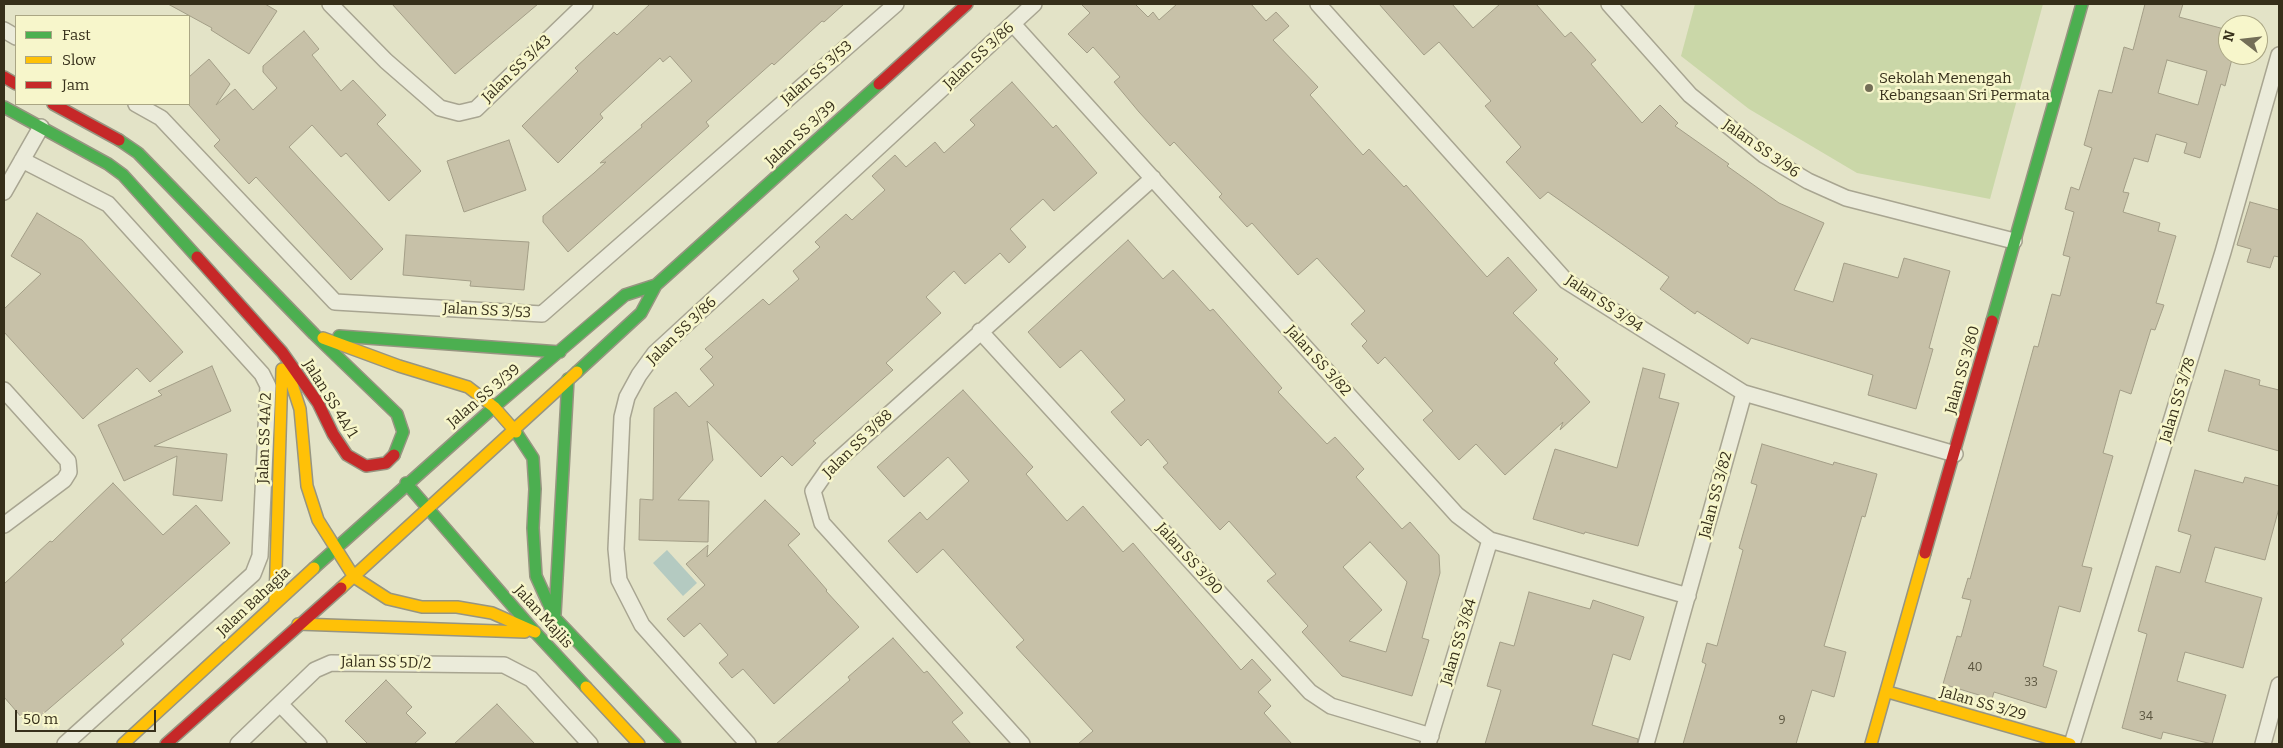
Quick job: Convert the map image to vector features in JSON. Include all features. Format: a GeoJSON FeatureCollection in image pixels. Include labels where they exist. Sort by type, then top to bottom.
{"type":"FeatureCollection","features":[{"type":"Feature","properties":{"kind":"main road","name":"Jalan SS 3/39"},"geometry":{"type":"LineString","coordinates":[[428,508],[641,313],[656,286],[951,9],[967,4]]}},
{"type":"Feature","properties":{"kind":"main road","name":"Jalan SS 3/80"},"geometry":{"type":"LineString","coordinates":[[1871,744],[1888,692],[2082,4]]}},
{"type":"Feature","properties":{"kind":"main road"},"geometry":{"type":"LineString","coordinates":[[4,77],[15,83]]}},
{"type":"Feature","properties":{"kind":"main road","name":"Jalan SS 4A/1"},"geometry":{"type":"LineString","coordinates":[[4,107],[108,164],[124,175],[282,352],[318,403],[333,434],[347,455],[366,466],[386,463],[396,453],[403,432],[397,414],[314,334],[138,153],[121,141],[55,105]]}},
{"type":"Feature","properties":{"kind":"main road","name":"Jalan SS 3/39"},"geometry":{"type":"LineString","coordinates":[[406,483],[625,295],[656,286]]}},
{"type":"Feature","properties":{"kind":"main road"},"geometry":{"type":"LineString","coordinates":[[314,334],[560,352]]}},
{"type":"Feature","properties":{"kind":"main road","name":"Jalan Majlis"},"geometry":{"type":"LineString","coordinates":[[314,334],[399,366],[468,387],[494,406],[514,428],[533,458],[535,489],[532,528],[536,576],[555,618],[674,744]]}},
{"type":"Feature","properties":{"kind":"main road"},"geometry":{"type":"LineString","coordinates":[[282,352],[300,409],[307,486],[318,520],[334,549],[354,577],[388,599],[422,606],[457,607],[492,613],[535,632]]}},
{"type":"Feature","properties":{"kind":"main road"},"geometry":{"type":"LineString","coordinates":[[275,603],[282,352]]}},
{"type":"Feature","properties":{"kind":"main road"},"geometry":{"type":"LineString","coordinates":[[555,618],[568,379]]}},
{"type":"Feature","properties":{"kind":"main road","name":"Jalan Majlis"},"geometry":{"type":"LineString","coordinates":[[406,483],[535,632],[639,744]]}},
{"type":"Feature","properties":{"kind":"main road","name":"Jalan Bahagia"},"geometry":{"type":"LineString","coordinates":[[123,744],[406,483]]}},
{"type":"Feature","properties":{"kind":"main road"},"geometry":{"type":"LineString","coordinates":[[166,744],[298,624],[354,577],[428,508]]}},
{"type":"Feature","properties":{"kind":"main road"},"geometry":{"type":"LineString","coordinates":[[298,624],[535,632]]}},
{"type":"Feature","properties":{"kind":"main road","name":"Jalan SS 3/29"},"geometry":{"type":"LineString","coordinates":[[1888,692],[2071,744]]}},
{"type":"Feature","properties":{"kind":"street","name":"Jalan SS 3/43"},"geometry":{"type":"LineString","coordinates":[[330,4],[386,61],[440,108],[459,113],[476,108],[585,4]]}},
{"type":"Feature","properties":{"kind":"street","name":"Jalan SS 3/53"},"geometry":{"type":"LineString","coordinates":[[138,105],[161,118],[335,302],[542,314],[896,4]]}},
{"type":"Feature","properties":{"kind":"street","name":"Jalan SS 3/86"},"geometry":{"type":"LineString","coordinates":[[748,744],[642,625],[619,580],[616,540],[622,417],[627,397],[639,375],[655,353],[1034,4]]}},
{"type":"Feature","properties":{"kind":"street","name":"Jalan SS 3/94"},"geometry":{"type":"LineString","coordinates":[[1318,4],[1566,281],[1744,393],[1955,454]]}},
{"type":"Feature","properties":{"kind":"street","name":"Jalan SS 3/96"},"geometry":{"type":"LineString","coordinates":[[1609,4],[1690,95],[1764,155],[1808,182],[1846,198],[2014,241]]}},
{"type":"Feature","properties":{"kind":"street","name":"Jalan SS 3/82"},"geometry":{"type":"LineString","coordinates":[[1013,24],[1457,514],[1490,540],[1688,596]]}},
{"type":"Feature","properties":{"kind":"street"},"geometry":{"type":"LineString","coordinates":[[4,30],[15,36]]}},
{"type":"Feature","properties":{"kind":"street","name":"Jalan SS 3/78"},"geometry":{"type":"LineString","coordinates":[[2071,744],[2211,292],[2279,55]]}},
{"type":"Feature","properties":{"kind":"street"},"geometry":{"type":"LineString","coordinates":[[4,192],[42,127]]}},
{"type":"Feature","properties":{"kind":"street","name":"Jalan SS 4A/2"},"geometry":{"type":"LineString","coordinates":[[22,160],[108,204],[262,374],[268,386],[260,556],[252,574],[64,744]]}},
{"type":"Feature","properties":{"kind":"street","name":"Jalan SS 3/88"},"geometry":{"type":"LineString","coordinates":[[1022,744],[822,523],[813,491],[829,468],[1153,178]]}},
{"type":"Feature","properties":{"kind":"street","name":"Jalan SS 3/90"},"geometry":{"type":"LineString","coordinates":[[980,331],[1310,692],[1331,706],[1430,740]]}},
{"type":"Feature","properties":{"kind":"street"},"geometry":{"type":"LineString","coordinates":[[4,390],[68,461],[70,472],[64,480],[4,525]]}},
{"type":"Feature","properties":{"kind":"street","name":"Jalan SS 3/82"},"geometry":{"type":"LineString","coordinates":[[1646,744],[1744,393]]}},
{"type":"Feature","properties":{"kind":"street","name":"Jalan SS 3/84"},"geometry":{"type":"LineString","coordinates":[[1430,740],[1490,540]]}},
{"type":"Feature","properties":{"kind":"street","name":"Jalan SS 5D/2"},"geometry":{"type":"LineString","coordinates":[[238,744],[315,670],[331,663],[504,665],[531,679],[590,744]]}},
{"type":"Feature","properties":{"kind":"street"},"geometry":{"type":"LineString","coordinates":[[2263,744],[2279,685]]}},
{"type":"Feature","properties":{"kind":"street"},"geometry":{"type":"LineString","coordinates":[[280,704],[319,744]]}},
{"type":"Feature","properties":{"kind":"green space","name":"Sekolah Menengah Kebangsaan Sri Permata"},"geometry":{"type":"Polygon","coordinates":[[[1695,4],[2043,4],[1990,199],[1857,173],[1749,109],[1681,56],[1695,4]]]}},
{"type":"Feature","properties":{"kind":"shaded area"},"geometry":{"type":"Polygon","coordinates":[[[667,550],[697,583],[683,596],[653,563],[667,550]]]}},
{"type":"Feature","properties":{"kind":"building"},"geometry":{"type":"Polygon","coordinates":[[[168,4],[265,4],[277,11],[249,54],[211,30],[212,28],[168,4]]]}},
{"type":"Feature","properties":{"kind":"building"},"geometry":{"type":"Polygon","coordinates":[[[392,4],[538,4],[455,74],[392,4]]]}},
{"type":"Feature","properties":{"kind":"building"},"geometry":{"type":"Polygon","coordinates":[[[650,4],[844,4],[824,22],[822,21],[774,65],[772,63],[706,122],[709,126],[568,252],[543,222],[543,216],[594,173],[606,162],[600,163],[692,81],[670,56],[663,62],[660,58],[600,114],[603,118],[558,163],[522,126],[578,71],[575,68],[614,32],[617,35],[650,4]]]}},
{"type":"Feature","properties":{"kind":"building"},"geometry":{"type":"Polygon","coordinates":[[[1081,4],[1135,4],[1148,17],[1153,12],[1159,20],[1177,4],[1251,4],[1266,21],[1276,12],[1289,26],[1273,40],[1318,87],[1310,95],[1363,155],[1369,149],[1404,187],[1406,185],[1487,277],[1508,257],[1537,290],[1513,313],[1558,359],[1554,363],[1590,402],[1560,430],[1563,422],[1505,475],[1476,444],[1459,460],[1423,420],[1433,411],[1385,357],[1378,364],[1362,346],[1367,341],[1351,324],[1365,311],[1317,258],[1298,275],[1252,223],[1247,227],[1219,197],[1222,194],[1174,142],[1170,146],[1139,112],[1114,82],[1120,77],[1093,47],[1087,53],[1068,34],[1090,13],[1081,4]]]}},
{"type":"Feature","properties":{"kind":"building"},"geometry":{"type":"Polygon","coordinates":[[[1379,4],[1452,4],[1473,28],[1500,4],[1536,4],[1565,37],[1571,32],[1596,60],[1591,64],[1642,123],[1660,105],[1678,123],[1675,126],[1729,164],[1727,166],[1779,203],[1824,223],[1794,290],[1833,302],[1844,263],[1898,278],[1904,258],[1950,271],[1929,348],[1933,349],[1916,409],[1868,395],[1873,375],[1751,338],[1748,344],[1697,311],[1695,314],[1660,289],[1669,277],[1548,192],[1540,199],[1506,162],[1521,147],[1485,106],[1491,101],[1439,42],[1424,55],[1379,4]]]}},
{"type":"Feature","properties":{"kind":"building"},"geometry":{"type":"Polygon","coordinates":[[[2145,4],[2183,4],[2179,17],[2218,27],[2218,65],[2230,65],[2225,86],[2221,84],[2200,158],[2184,153],[2187,143],[2156,134],[2148,162],[2134,158],[2123,192],[2129,193],[2123,212],[2160,223],[2158,231],[2176,236],[2156,303],[2164,305],[2155,330],[2151,329],[2131,394],[2120,390],[2103,453],[2113,456],[2082,566],[2092,568],[2080,612],[2059,606],[2043,666],[2057,671],[2046,708],[1994,692],[1992,699],[1943,684],[1957,636],[1961,637],[1971,600],[1962,598],[1968,578],[1970,579],[2034,346],[2038,347],[2052,294],[2060,296],[2070,257],[2063,255],[2074,212],[2065,209],[2071,187],[2079,190],[2092,148],[2084,145],[2099,90],[2112,93],[2124,47],[2133,50],[2145,4]],[[2167,60],[2158,93],[2198,105],[2207,71],[2167,60]]]}},
{"type":"Feature","properties":{"kind":"building"},"geometry":{"type":"Polygon","coordinates":[[[304,31],[319,49],[312,55],[341,91],[353,80],[386,115],[377,124],[421,171],[389,201],[346,153],[341,157],[312,125],[289,147],[383,249],[351,280],[256,177],[249,184],[214,146],[220,140],[189,105],[190,76],[209,59],[230,84],[216,105],[235,89],[253,110],[277,88],[263,72],[263,66],[304,31]]]}},
{"type":"Feature","properties":{"kind":"building"},"geometry":{"type":"Polygon","coordinates":[[[1012,82],[1053,128],[1056,125],[1097,173],[1054,211],[1043,199],[1010,229],[1026,247],[1009,263],[1000,253],[965,284],[954,271],[926,297],[941,313],[886,363],[893,370],[813,441],[816,443],[792,466],[782,456],[761,477],[707,421],[713,460],[678,500],[709,501],[708,542],[639,540],[640,499],[653,500],[654,408],[676,392],[689,407],[714,385],[700,369],[713,357],[705,349],[763,299],[769,305],[799,279],[793,271],[820,247],[815,242],[846,214],[852,220],[885,190],[872,176],[895,155],[906,167],[935,142],[944,153],[975,125],[970,120],[1012,82]]]}},
{"type":"Feature","properties":{"kind":"building"},"geometry":{"type":"Polygon","coordinates":[[[509,140],[526,190],[464,212],[447,161],[509,140]]]}},
{"type":"Feature","properties":{"kind":"building"},"geometry":{"type":"Polygon","coordinates":[[[2250,202],[2279,210],[2279,257],[2274,256],[2270,268],[2247,262],[2251,249],[2237,245],[2250,202]]]}},
{"type":"Feature","properties":{"kind":"building"},"geometry":{"type":"Polygon","coordinates":[[[37,213],[82,240],[183,352],[150,382],[137,368],[83,419],[4,332],[4,309],[41,274],[11,256],[37,213]]]}},
{"type":"Feature","properties":{"kind":"building"},"geometry":{"type":"Polygon","coordinates":[[[406,235],[529,242],[524,290],[470,286],[471,281],[403,275],[406,235]]]}},
{"type":"Feature","properties":{"kind":"building"},"geometry":{"type":"Polygon","coordinates":[[[1128,240],[1163,279],[1173,270],[1210,311],[1213,309],[1282,388],[1278,392],[1327,444],[1335,437],[1364,469],[1356,477],[1402,529],[1410,522],[1439,555],[1440,573],[1422,638],[1429,640],[1412,696],[1342,676],[1302,632],[1308,626],[1267,581],[1276,574],[1229,521],[1220,530],[1163,467],[1168,463],[1148,439],[1141,446],[1111,412],[1125,400],[1081,350],[1060,368],[1028,332],[1128,240]],[[1370,542],[1343,567],[1382,610],[1349,641],[1386,652],[1407,582],[1370,542]]]}},
{"type":"Feature","properties":{"kind":"building"},"geometry":{"type":"Polygon","coordinates":[[[212,366],[231,411],[154,446],[227,454],[222,501],[173,495],[177,456],[124,481],[98,425],[162,395],[158,391],[212,366]]]}},
{"type":"Feature","properties":{"kind":"building"},"geometry":{"type":"Polygon","coordinates":[[[1643,368],[1665,374],[1659,398],[1679,403],[1638,546],[1585,532],[1584,534],[1533,519],[1555,449],[1617,468],[1643,368]]]}},
{"type":"Feature","properties":{"kind":"building"},"geometry":{"type":"Polygon","coordinates":[[[2225,370],[2260,380],[2259,385],[2279,390],[2279,451],[2208,431],[2225,370]]]}},
{"type":"Feature","properties":{"kind":"building"},"geometry":{"type":"Polygon","coordinates":[[[963,390],[1033,467],[1026,474],[1067,521],[1083,506],[1123,552],[1133,543],[1241,670],[1252,659],[1271,680],[1258,692],[1271,706],[1264,713],[1292,744],[1078,744],[1093,731],[1016,647],[1024,640],[943,549],[917,573],[888,541],[920,512],[927,520],[969,481],[948,457],[904,497],[877,467],[963,390]]]}},
{"type":"Feature","properties":{"kind":"building"},"geometry":{"type":"Polygon","coordinates":[[[1762,444],[1833,465],[1834,462],[1877,474],[1865,517],[1862,516],[1824,646],[1846,652],[1834,697],[1812,690],[1796,744],[1683,744],[1706,664],[1702,662],[1707,643],[1717,646],[1743,550],[1739,548],[1757,485],[1751,483],[1762,444]]]}},
{"type":"Feature","properties":{"kind":"building"},"geometry":{"type":"Polygon","coordinates":[[[2195,470],[2243,483],[2245,477],[2279,486],[2279,508],[2265,560],[2215,547],[2205,582],[2262,598],[2243,668],[2185,652],[2177,681],[2226,695],[2212,744],[2163,732],[2161,739],[2122,728],[2147,634],[2138,631],[2156,566],[2180,573],[2191,535],[2178,531],[2195,470]]]}},
{"type":"Feature","properties":{"kind":"building"},"geometry":{"type":"Polygon","coordinates":[[[113,483],[163,535],[196,505],[230,543],[121,640],[124,644],[29,726],[4,697],[4,584],[50,541],[52,542],[113,483]]]}},
{"type":"Feature","properties":{"kind":"building"},"geometry":{"type":"Polygon","coordinates":[[[765,500],[800,534],[788,545],[859,627],[774,704],[743,669],[732,678],[719,663],[728,655],[700,623],[684,637],[667,619],[705,585],[686,564],[708,545],[707,557],[765,500]]]}},
{"type":"Feature","properties":{"kind":"building"},"geometry":{"type":"Polygon","coordinates":[[[1529,592],[1590,609],[1593,600],[1644,617],[1630,660],[1613,654],[1592,725],[1638,739],[1637,744],[1485,744],[1501,690],[1487,686],[1500,642],[1514,646],[1529,592]]]}},
{"type":"Feature","properties":{"kind":"building"},"geometry":{"type":"Polygon","coordinates":[[[893,638],[924,673],[927,671],[963,713],[952,722],[971,744],[776,744],[850,680],[848,677],[893,638]]]}},
{"type":"Feature","properties":{"kind":"building"},"geometry":{"type":"Polygon","coordinates":[[[386,680],[412,707],[406,713],[426,733],[414,744],[368,744],[345,721],[386,680]]]}},
{"type":"Feature","properties":{"kind":"building"},"geometry":{"type":"Polygon","coordinates":[[[497,704],[535,744],[454,744],[497,704]]]}},
{"type":"Feature","properties":{"kind":"traffic: fast"},"geometry":{"type":"LineString","coordinates":[[1992,321],[2082,4]]}},
{"type":"Feature","properties":{"kind":"traffic: fast"},"geometry":{"type":"LineString","coordinates":[[577,372],[641,313],[656,285],[879,84]]}},
{"type":"Feature","properties":{"kind":"traffic: fast"},"geometry":{"type":"LineString","coordinates":[[4,107],[108,164],[123,175],[197,257]]}},
{"type":"Feature","properties":{"kind":"traffic: fast"},"geometry":{"type":"LineString","coordinates":[[119,140],[138,153],[314,334],[397,414],[403,432],[394,455]]}},
{"type":"Feature","properties":{"kind":"traffic: fast"},"geometry":{"type":"LineString","coordinates":[[314,568],[494,407],[625,295],[656,285]]}},
{"type":"Feature","properties":{"kind":"traffic: fast"},"geometry":{"type":"LineString","coordinates":[[339,336],[560,352]]}},
{"type":"Feature","properties":{"kind":"traffic: fast"},"geometry":{"type":"LineString","coordinates":[[555,614],[568,379]]}},
{"type":"Feature","properties":{"kind":"traffic: fast"},"geometry":{"type":"LineString","coordinates":[[516,432],[533,458],[535,489],[533,528],[536,576],[555,618],[675,744]]}},
{"type":"Feature","properties":{"kind":"traffic: fast"},"geometry":{"type":"LineString","coordinates":[[406,483],[535,632],[586,687]]}},
{"type":"Feature","properties":{"kind":"traffic: slow"},"geometry":{"type":"LineString","coordinates":[[323,338],[399,366],[468,387],[494,407],[516,432]]}},
{"type":"Feature","properties":{"kind":"traffic: slow"},"geometry":{"type":"LineString","coordinates":[[275,603],[282,369]]}},
{"type":"Feature","properties":{"kind":"traffic: slow"},"geometry":{"type":"LineString","coordinates":[[288,372],[300,409],[307,486],[318,520],[354,577],[388,599],[422,607],[457,607],[492,613],[535,632]]}},
{"type":"Feature","properties":{"kind":"traffic: slow"},"geometry":{"type":"LineString","coordinates":[[341,588],[577,372]]}},
{"type":"Feature","properties":{"kind":"traffic: slow"},"geometry":{"type":"LineString","coordinates":[[1871,744],[1925,553]]}},
{"type":"Feature","properties":{"kind":"traffic: slow"},"geometry":{"type":"LineString","coordinates":[[123,744],[314,568]]}},
{"type":"Feature","properties":{"kind":"traffic: slow"},"geometry":{"type":"LineString","coordinates":[[298,624],[525,632]]}},
{"type":"Feature","properties":{"kind":"traffic: slow"},"geometry":{"type":"LineString","coordinates":[[586,687],[639,744]]}},
{"type":"Feature","properties":{"kind":"traffic: slow"},"geometry":{"type":"LineString","coordinates":[[1888,692],[2070,744]]}},
{"type":"Feature","properties":{"kind":"traffic: jam"},"geometry":{"type":"LineString","coordinates":[[879,84],[967,4]]}},
{"type":"Feature","properties":{"kind":"traffic: jam"},"geometry":{"type":"LineString","coordinates":[[4,77],[15,83]]}},
{"type":"Feature","properties":{"kind":"traffic: jam"},"geometry":{"type":"LineString","coordinates":[[55,105],[119,140]]}},
{"type":"Feature","properties":{"kind":"traffic: jam"},"geometry":{"type":"LineString","coordinates":[[197,257],[282,352],[318,403],[333,434],[347,455],[366,466],[386,463],[394,455]]}},
{"type":"Feature","properties":{"kind":"traffic: jam"},"geometry":{"type":"LineString","coordinates":[[1925,553],[1992,321]]}},
{"type":"Feature","properties":{"kind":"traffic: jam"},"geometry":{"type":"LineString","coordinates":[[166,744],[341,588]]}},
{"type":"Feature","properties":{"kind":"place","name":"Sekolah Menengah Kebangsaan Sri Permata"},"geometry":{"type":"Point","coordinates":[1869,88]}}]}
